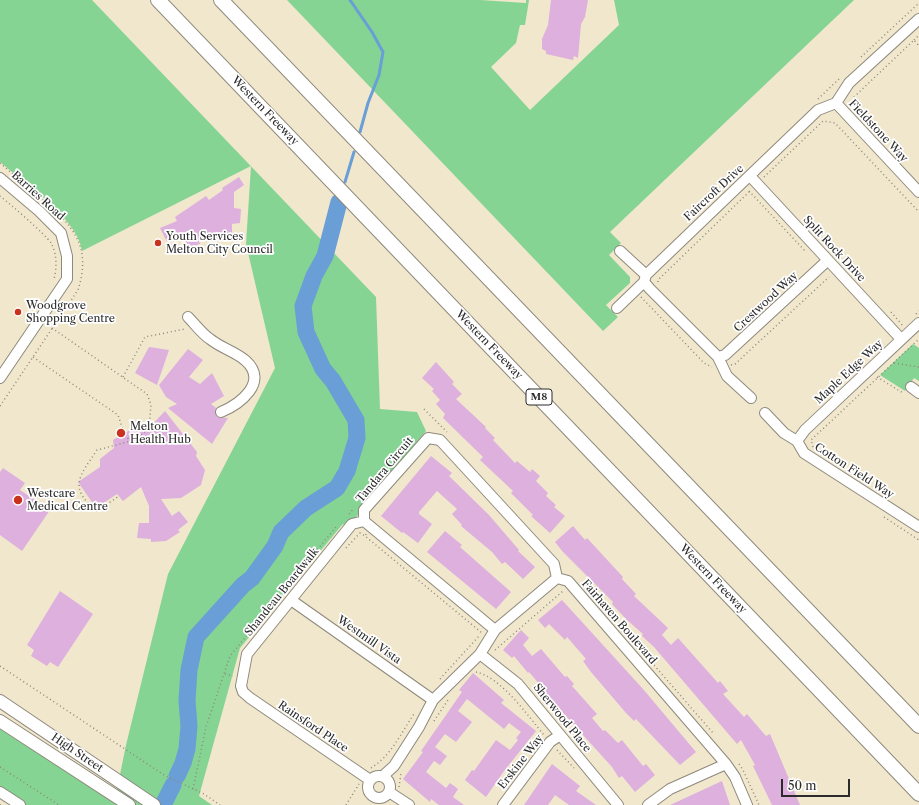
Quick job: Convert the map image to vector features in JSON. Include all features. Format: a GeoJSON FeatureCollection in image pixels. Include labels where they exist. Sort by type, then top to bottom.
{"type":"FeatureCollection","features":[{"type":"Feature","properties":{"kind":"highway","name":"Western Freeway"},"geometry":{"type":"LineString","coordinates":[[158,0],[919,794]]}},
{"type":"Feature","properties":{"kind":"highway"},"geometry":{"type":"LineString","coordinates":[[222,0],[919,726]]}},
{"type":"Feature","properties":{"kind":"main road","name":"High Street"},"geometry":{"type":"LineString","coordinates":[[0,701],[154,805]]}},
{"type":"Feature","properties":{"kind":"main road","name":"High Street"},"geometry":{"type":"LineString","coordinates":[[0,721],[129,805]]}},
{"type":"Feature","properties":{"kind":"street"},"geometry":{"type":"LineString","coordinates":[[836,103],[849,83],[918,23]]}},
{"type":"Feature","properties":{"kind":"street","name":"Faircroft Drive"},"geometry":{"type":"LineString","coordinates":[[617,308],[818,110],[836,103]]}},
{"type":"Feature","properties":{"kind":"street","name":"Fieldstone Way"},"geometry":{"type":"LineString","coordinates":[[836,103],[919,192]]}},
{"type":"Feature","properties":{"kind":"street","name":"Split Rock Drive"},"geometry":{"type":"LineString","coordinates":[[750,176],[898,336]]}},
{"type":"Feature","properties":{"kind":"street","name":"Barries Road"},"geometry":{"type":"LineString","coordinates":[[0,179],[61,233],[67,256],[67,279],[0,378]]}},
{"type":"Feature","properties":{"kind":"street"},"geometry":{"type":"LineString","coordinates":[[620,251],[720,362],[727,376],[751,398]]}},
{"type":"Feature","properties":{"kind":"street","name":"Crestwood Way"},"geometry":{"type":"LineString","coordinates":[[720,362],[828,260]]}},
{"type":"Feature","properties":{"kind":"street"},"geometry":{"type":"LineString","coordinates":[[188,317],[208,338],[246,361],[255,373],[256,380],[253,387],[233,407],[221,412]]}},
{"type":"Feature","properties":{"kind":"street","name":"Maple Edge Way"},"geometry":{"type":"LineString","coordinates":[[797,441],[805,430],[878,361],[898,336],[916,319]]}},
{"type":"Feature","properties":{"kind":"street"},"geometry":{"type":"LineString","coordinates":[[233,407],[237,417]]}},
{"type":"Feature","properties":{"kind":"street","name":"Cotton Field Way"},"geometry":{"type":"LineString","coordinates":[[765,413],[784,433],[797,441],[804,453],[919,527]]}},
{"type":"Feature","properties":{"kind":"street","name":"Tandara Circuit"},"geometry":{"type":"LineString","coordinates":[[495,630],[364,521],[364,510],[428,438],[440,440],[554,564],[557,578]]}},
{"type":"Feature","properties":{"kind":"street","name":"Shandeau Boardwalk"},"geometry":{"type":"LineString","coordinates":[[243,692],[241,686],[247,654],[352,524],[364,521]]}},
{"type":"Feature","properties":{"kind":"street"},"geometry":{"type":"LineString","coordinates":[[383,776],[398,759],[433,700],[483,656],[495,630],[557,578]]}},
{"type":"Feature","properties":{"kind":"street","name":"Fairhaven Boulevard"},"geometry":{"type":"LineString","coordinates":[[557,578],[568,581],[726,764],[735,777],[747,805]]}},
{"type":"Feature","properties":{"kind":"street","name":"Westmill Vista"},"geometry":{"type":"LineString","coordinates":[[291,600],[433,700]]}},
{"type":"Feature","properties":{"kind":"street","name":"Sherwood Place"},"geometry":{"type":"LineString","coordinates":[[483,656],[518,684],[618,805]]}},
{"type":"Feature","properties":{"kind":"street","name":"Rainsford Place"},"geometry":{"type":"LineString","coordinates":[[243,692],[370,780]]}},
{"type":"Feature","properties":{"kind":"street","name":"Erskine Way"},"geometry":{"type":"LineString","coordinates":[[503,805],[550,742],[560,735]]}},
{"type":"Feature","properties":{"kind":"street"},"geometry":{"type":"LineString","coordinates":[[648,805],[670,789],[726,764]]}},
{"type":"Feature","properties":{"kind":"street"},"geometry":{"type":"LineString","coordinates":[[392,794],[372,801],[368,788],[370,780],[377,776],[383,776],[389,781],[392,794],[409,805]]}},
{"type":"Feature","properties":{"kind":"street"},"geometry":{"type":"LineString","coordinates":[[0,792],[20,805]]}},
{"type":"Feature","properties":{"kind":"path"},"geometry":{"type":"LineString","coordinates":[[856,62],[919,2]]}},
{"type":"Feature","properties":{"kind":"path"},"geometry":{"type":"LineString","coordinates":[[860,114],[855,108],[854,97],[919,36]]}},
{"type":"Feature","properties":{"kind":"path"},"geometry":{"type":"LineString","coordinates":[[914,40],[919,46]]}},
{"type":"Feature","properties":{"kind":"path"},"geometry":{"type":"LineString","coordinates":[[817,100],[845,73]]}},
{"type":"Feature","properties":{"kind":"path"},"geometry":{"type":"LineString","coordinates":[[658,286],[658,280],[823,121],[835,123],[919,212]]}},
{"type":"Feature","properties":{"kind":"path"},"geometry":{"type":"LineString","coordinates":[[0,163],[66,219],[80,244],[82,274],[78,290],[0,405]]}},
{"type":"Feature","properties":{"kind":"path"},"geometry":{"type":"LineString","coordinates":[[0,196],[50,242],[55,254],[56,272],[55,279],[50,285]]}},
{"type":"Feature","properties":{"kind":"path"},"geometry":{"type":"LineString","coordinates":[[636,290],[704,363],[714,368],[720,362],[735,364],[829,276]]}},
{"type":"Feature","properties":{"kind":"path"},"geometry":{"type":"LineString","coordinates":[[916,319],[919,311]]}},
{"type":"Feature","properties":{"kind":"path"},"geometry":{"type":"LineString","coordinates":[[123,377],[146,337],[197,326]]}},
{"type":"Feature","properties":{"kind":"path"},"geometry":{"type":"LineString","coordinates":[[898,336],[903,326]]}},
{"type":"Feature","properties":{"kind":"path"},"geometry":{"type":"LineString","coordinates":[[52,328],[147,394],[151,405],[148,428],[135,440],[97,450],[79,479],[79,487],[82,493],[97,511],[119,496]]}},
{"type":"Feature","properties":{"kind":"path"},"geometry":{"type":"LineString","coordinates":[[814,447],[811,440],[919,339]]}},
{"type":"Feature","properties":{"kind":"path"},"geometry":{"type":"LineString","coordinates":[[33,357],[118,416],[124,433],[130,441]]}},
{"type":"Feature","properties":{"kind":"path"},"geometry":{"type":"LineString","coordinates":[[878,361],[919,367]]}},
{"type":"Feature","properties":{"kind":"path"},"geometry":{"type":"LineString","coordinates":[[867,372],[903,393],[915,390]]}},
{"type":"Feature","properties":{"kind":"path"},"geometry":{"type":"LineString","coordinates":[[879,514],[919,540]]}},
{"type":"Feature","properties":{"kind":"path"},"geometry":{"type":"LineString","coordinates":[[571,585],[483,656],[472,671],[482,673],[492,679],[505,691],[575,769]]}},
{"type":"Feature","properties":{"kind":"path"},"geometry":{"type":"LineString","coordinates":[[0,666],[164,775],[204,794],[220,805]]}},
{"type":"Feature","properties":{"kind":"path"},"geometry":{"type":"LineString","coordinates":[[431,725],[448,699]]}},
{"type":"Feature","properties":{"kind":"path"},"geometry":{"type":"LineString","coordinates":[[0,767],[59,805]]}},
{"type":"Feature","properties":{"kind":"path"},"geometry":{"type":"LineString","coordinates":[[392,794],[400,790],[399,785],[402,770]]}},
{"type":"Feature","properties":{"kind":"green space"},"geometry":{"type":"Polygon","coordinates":[[[0,0],[92,0],[251,166],[82,251],[79,239],[61,215],[36,191],[0,162],[0,0]]]}},
{"type":"Feature","properties":{"kind":"green space"},"geometry":{"type":"Polygon","coordinates":[[[287,0],[480,0],[526,3],[526,0],[529,0],[525,25],[520,25],[516,43],[491,67],[530,110],[619,25],[614,0],[854,0],[610,232],[621,243],[609,255],[630,277],[630,283],[606,305],[618,317],[603,331],[287,0]]]}},
{"type":"Feature","properties":{"kind":"green space"},"geometry":{"type":"Polygon","coordinates":[[[251,166],[376,297],[380,409],[417,412],[426,431],[364,504],[358,515],[342,525],[240,648],[199,796],[212,805],[10,805],[0,798],[0,723],[115,799],[126,745],[168,574],[275,368],[246,244],[251,166]]]}},
{"type":"Feature","properties":{"kind":"green space"},"geometry":{"type":"Polygon","coordinates":[[[913,344],[919,348],[919,381],[914,378],[905,391],[880,375],[913,344]]]}},
{"type":"Feature","properties":{"kind":"building"},"geometry":{"type":"Polygon","coordinates":[[[551,0],[588,0],[585,17],[581,24],[578,58],[574,56],[573,60],[546,54],[546,51],[542,49],[542,39],[548,25],[551,0]]]}},
{"type":"Feature","properties":{"kind":"building"},"geometry":{"type":"Polygon","coordinates":[[[239,177],[244,185],[234,192],[234,208],[241,209],[240,223],[232,224],[232,237],[198,239],[200,244],[189,247],[183,237],[167,242],[160,228],[177,221],[175,217],[206,196],[209,200],[223,190],[222,188],[239,177]]]}},
{"type":"Feature","properties":{"kind":"building"},"geometry":{"type":"Polygon","coordinates":[[[149,347],[169,350],[157,385],[135,373],[149,347]]]}},
{"type":"Feature","properties":{"kind":"building"},"geometry":{"type":"Polygon","coordinates":[[[188,349],[203,360],[189,377],[200,384],[212,373],[224,396],[211,404],[216,408],[215,412],[217,417],[228,418],[212,444],[168,408],[177,404],[166,397],[159,385],[188,349]]]}},
{"type":"Feature","properties":{"kind":"building"},"geometry":{"type":"Polygon","coordinates":[[[436,362],[454,382],[452,384],[462,394],[456,399],[486,427],[485,428],[495,438],[493,440],[515,463],[517,461],[530,472],[532,469],[540,476],[536,481],[548,493],[546,496],[556,505],[554,507],[565,516],[550,533],[531,516],[533,515],[511,493],[513,491],[480,460],[483,457],[443,418],[445,414],[436,404],[440,400],[432,391],[434,389],[422,378],[436,362]]]}},
{"type":"Feature","properties":{"kind":"building"},"geometry":{"type":"Polygon","coordinates":[[[165,411],[197,452],[196,456],[205,470],[201,485],[181,498],[161,499],[172,516],[179,511],[188,522],[178,530],[180,532],[166,541],[151,542],[151,539],[137,538],[139,523],[149,523],[149,506],[141,487],[123,501],[117,494],[96,508],[78,482],[100,467],[100,459],[114,448],[113,440],[130,430],[145,432],[165,411]]]}},
{"type":"Feature","properties":{"kind":"building"},"geometry":{"type":"Polygon","coordinates":[[[431,456],[452,473],[449,476],[489,515],[519,550],[518,551],[535,567],[523,579],[505,562],[502,564],[492,552],[461,526],[462,525],[452,514],[457,509],[437,491],[419,512],[419,514],[432,524],[418,543],[403,532],[402,533],[381,516],[431,456]]]}},
{"type":"Feature","properties":{"kind":"building","name":"Westcare Medical Centre"},"geometry":{"type":"Polygon","coordinates":[[[3,468],[25,483],[20,490],[50,510],[22,551],[0,535],[0,472],[3,468]]]}},
{"type":"Feature","properties":{"kind":"building"},"geometry":{"type":"Polygon","coordinates":[[[573,526],[585,540],[587,538],[623,577],[622,579],[636,594],[634,596],[668,628],[662,635],[671,645],[678,638],[718,683],[720,681],[728,691],[723,694],[744,717],[747,714],[766,736],[770,734],[800,805],[772,805],[753,766],[755,765],[741,740],[737,744],[654,647],[642,636],[643,634],[627,620],[612,604],[613,602],[563,552],[555,542],[573,526]]]}},
{"type":"Feature","properties":{"kind":"building"},"geometry":{"type":"Polygon","coordinates":[[[445,531],[462,545],[460,547],[511,592],[496,609],[427,552],[445,531]]]}},
{"type":"Feature","properties":{"kind":"building"},"geometry":{"type":"Polygon","coordinates":[[[60,591],[93,614],[58,667],[50,662],[47,666],[31,656],[34,650],[27,645],[60,591]]]}},
{"type":"Feature","properties":{"kind":"building"},"geometry":{"type":"Polygon","coordinates":[[[562,600],[643,689],[696,752],[680,765],[636,719],[634,721],[626,713],[591,672],[583,661],[586,659],[567,637],[565,640],[549,624],[545,628],[538,620],[562,600]]]}},
{"type":"Feature","properties":{"kind":"building"},"geometry":{"type":"Polygon","coordinates":[[[521,630],[529,638],[523,645],[532,656],[541,649],[565,677],[567,676],[574,684],[572,686],[597,714],[592,718],[603,731],[605,730],[618,743],[622,740],[643,766],[646,764],[655,775],[635,792],[622,776],[619,778],[612,767],[546,694],[547,693],[529,672],[528,673],[514,656],[512,658],[503,650],[521,630]]]}},
{"type":"Feature","properties":{"kind":"building"},"geometry":{"type":"Polygon","coordinates":[[[473,673],[504,700],[501,703],[536,731],[504,771],[486,797],[465,780],[472,770],[474,771],[496,740],[510,750],[518,740],[516,738],[521,732],[509,723],[504,729],[467,699],[458,711],[472,722],[456,742],[445,734],[435,747],[447,756],[440,765],[434,761],[426,772],[446,788],[450,783],[458,789],[453,797],[464,805],[439,805],[431,799],[430,802],[403,779],[423,752],[421,751],[462,692],[459,690],[473,673]]]}},
{"type":"Feature","properties":{"kind":"building"},"geometry":{"type":"Polygon","coordinates":[[[552,764],[580,786],[576,791],[596,805],[569,805],[555,795],[548,805],[524,805],[552,764]]]}},
{"type":"Feature","properties":{"kind":"building"},"geometry":{"type":"Polygon","coordinates":[[[722,781],[730,805],[670,805],[722,781]]]}},
{"type":"Feature","properties":{"kind":"waterway"},"geometry":{"type":"LineString","coordinates":[[350,0],[372,32],[383,52],[379,75],[368,103],[360,132]]}},
{"type":"Feature","properties":{"kind":"waterway"},"geometry":{"type":"LineString","coordinates":[[345,182],[354,152]]}},
{"type":"Feature","properties":{"kind":"waterway"},"geometry":{"type":"LineString","coordinates":[[177,776],[187,749],[189,726],[187,701],[189,670],[196,637],[243,585],[252,578],[275,546],[281,532],[306,508],[337,488],[347,471],[357,438],[356,420],[333,381],[323,369],[306,332],[303,306],[314,276],[325,256],[339,202]]}},
{"type":"Feature","properties":{"kind":"waterway"},"geometry":{"type":"LineString","coordinates":[[163,805],[173,785]]}},
{"type":"Feature","properties":{"kind":"place","name":"Youth Services Melton City Council"},"geometry":{"type":"Point","coordinates":[158,243]}},
{"type":"Feature","properties":{"kind":"place","name":"Woodgrove Shopping Centre"},"geometry":{"type":"Point","coordinates":[18,312]}},
{"type":"Feature","properties":{"kind":"place","name":"Melton Health Hub"},"geometry":{"type":"Point","coordinates":[121,433]}},
{"type":"Feature","properties":{"kind":"place","name":"Westcare Medical Centre"},"geometry":{"type":"Point","coordinates":[18,500]}}]}
